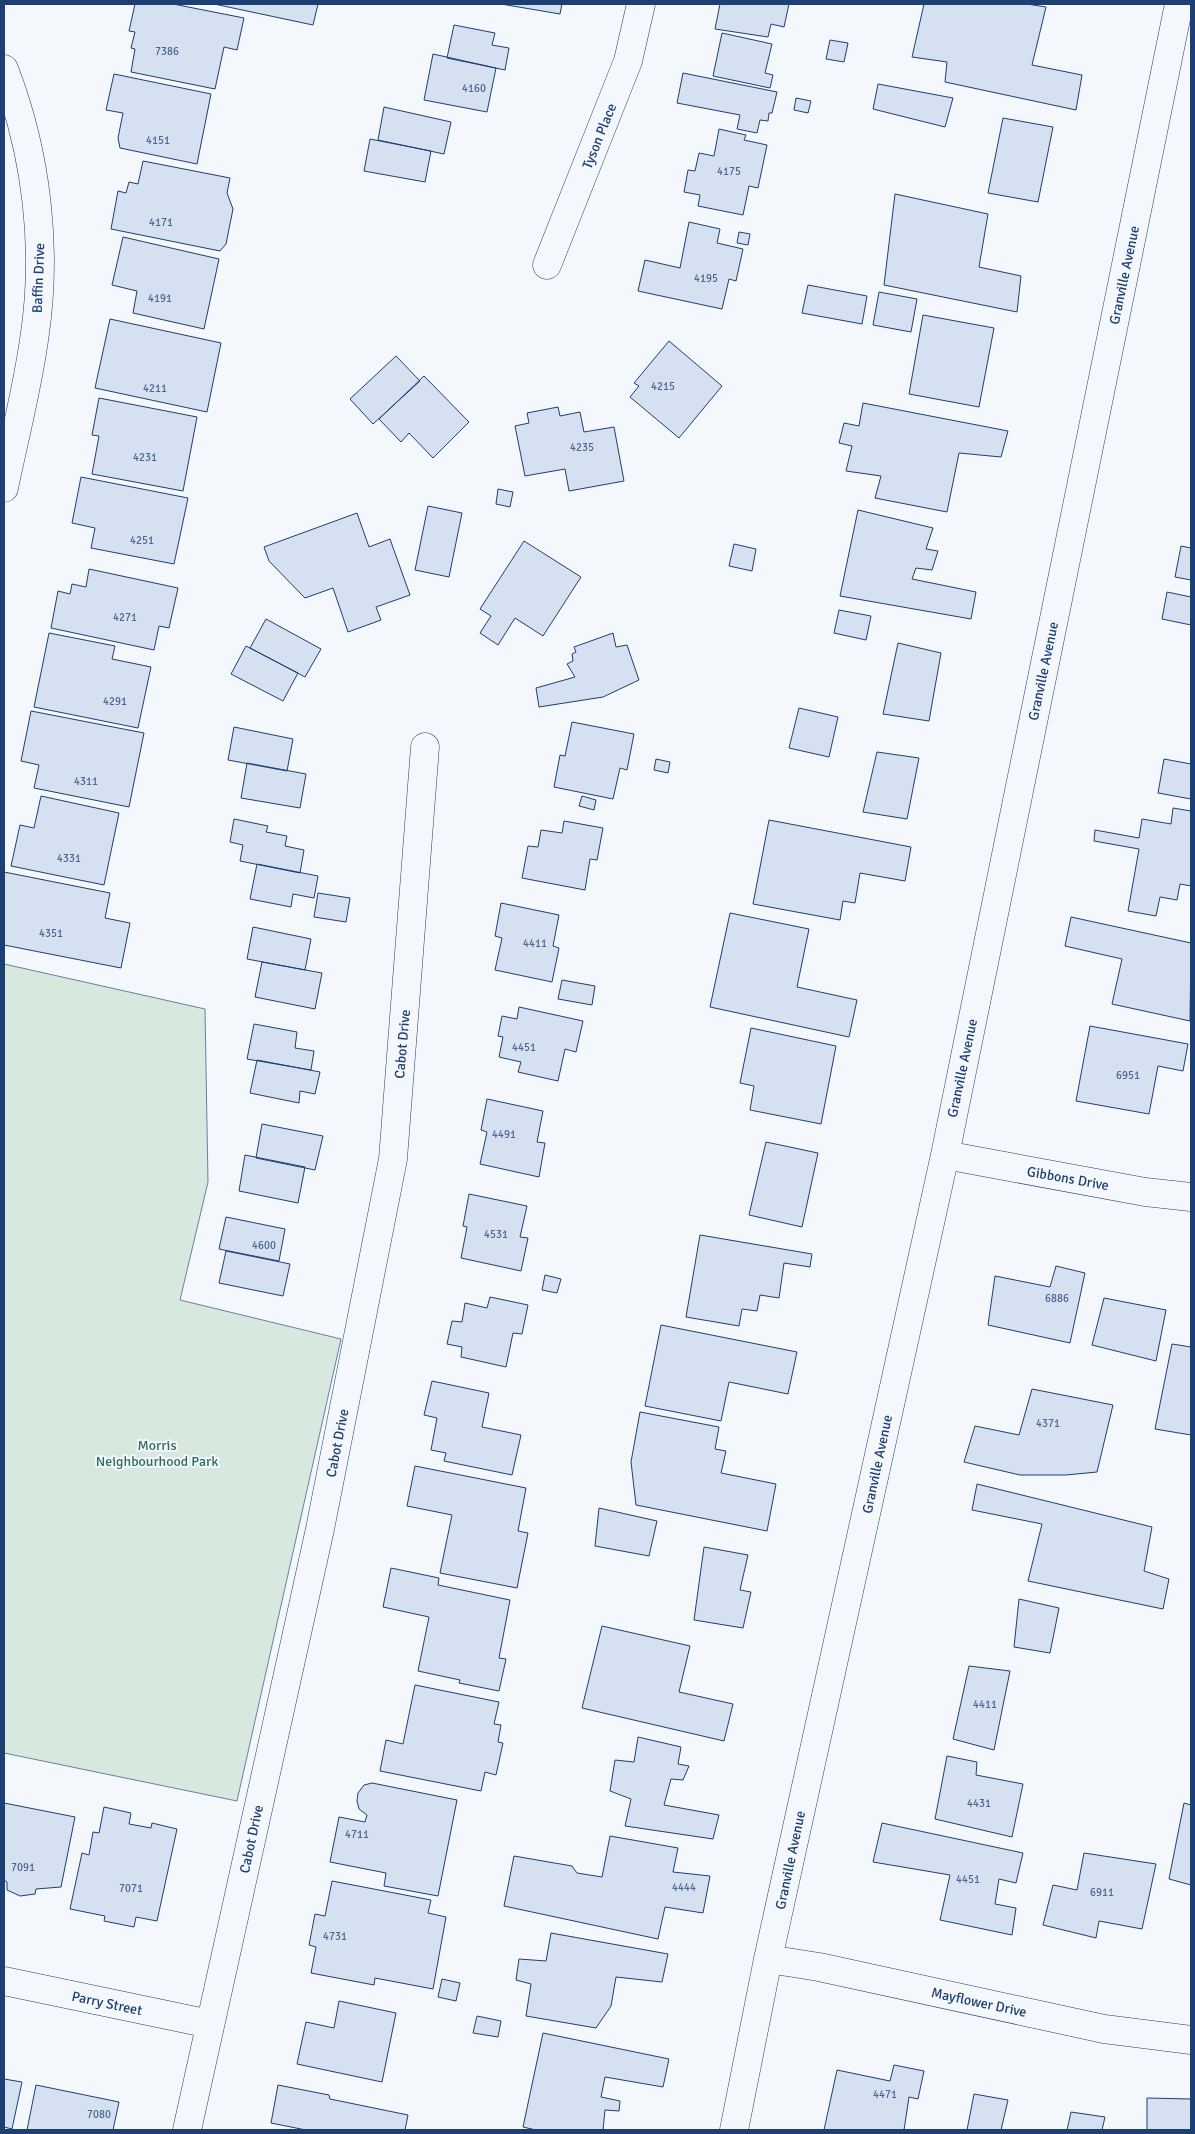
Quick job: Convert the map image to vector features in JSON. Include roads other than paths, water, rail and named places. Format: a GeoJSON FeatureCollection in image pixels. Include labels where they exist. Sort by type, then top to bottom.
{"type":"FeatureCollection","features":[{"type":"Feature","properties":{"kind":"street","name":"Tyson Place"},"geometry":{"type":"LineString","coordinates":[[547,265],[628,61],[641,4]]}},
{"type":"Feature","properties":{"kind":"street","name":"Granville Avenue"},"geometry":{"type":"LineString","coordinates":[[734,2130],[768,1959],[945,1155],[1179,4]]}},
{"type":"Feature","properties":{"kind":"street","name":"Baffin Drive"},"geometry":{"type":"LineString","coordinates":[[4,69],[26,141],[39,215],[40,279],[35,340],[4,488]]}},
{"type":"Feature","properties":{"kind":"street","name":"Cabot Drive"},"geometry":{"type":"LineString","coordinates":[[187,2130],[320,1528],[392,1159],[425,747]]}},
{"type":"Feature","properties":{"kind":"street","name":"Gibbons Drive"},"geometry":{"type":"LineString","coordinates":[[945,1155],[1145,1192],[1191,1197]]}},
{"type":"Feature","properties":{"kind":"street","name":"Mayflower Drive"},"geometry":{"type":"LineString","coordinates":[[768,1959],[819,1968],[1104,2029],[1191,2040]]}},
{"type":"Feature","properties":{"kind":"street","name":"Parry Street"},"geometry":{"type":"LineString","coordinates":[[4,1981],[210,2024]]}},
{"type":"Feature","properties":{"kind":"park label","name":"Morris Neighbourhood Park"},"geometry":{"type":"Point","coordinates":[157,1454]}}]}
